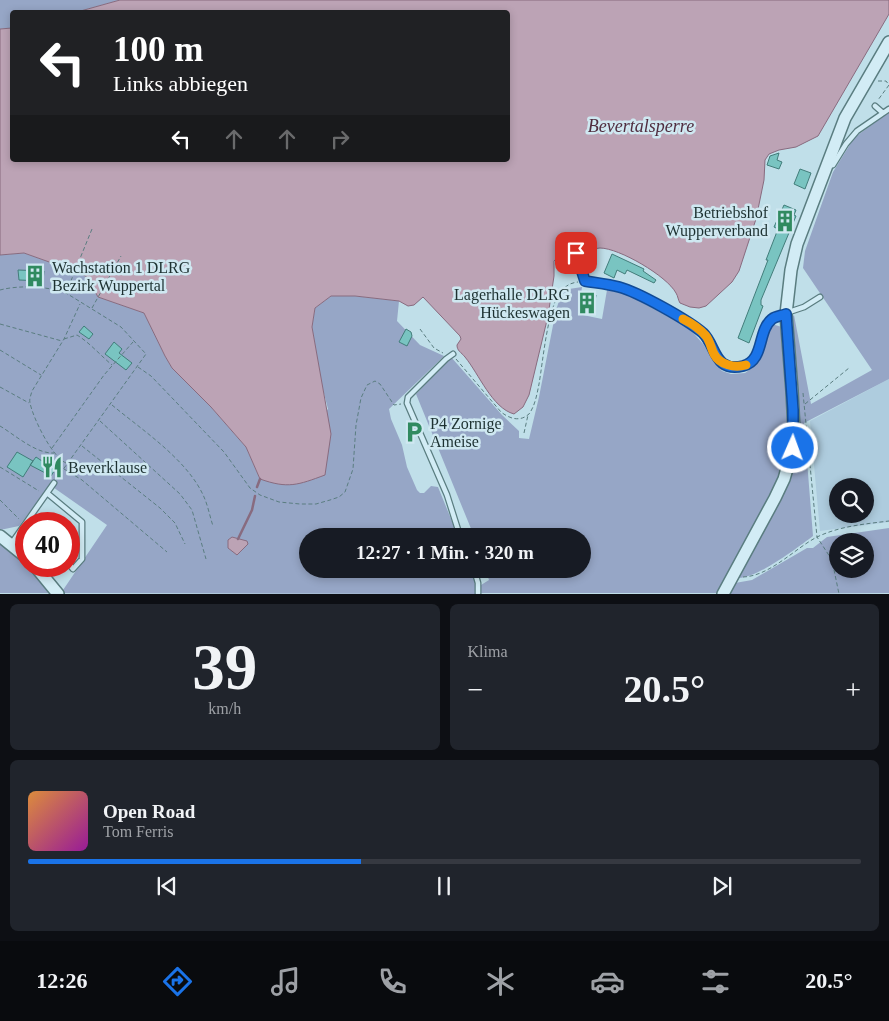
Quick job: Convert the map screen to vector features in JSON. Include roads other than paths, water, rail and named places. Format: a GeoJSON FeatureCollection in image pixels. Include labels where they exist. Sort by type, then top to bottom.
{"type":"FeatureCollection","features":[{"type":"Feature","properties":{"kind":"street"},"geometry":{"type":"LineString","coordinates":[[723,594],[775,498],[784,479],[793,448],[794,420],[786,314],[793,258],[845,118],[889,42]]}},
{"type":"Feature","properties":{"kind":"street"},"geometry":{"type":"LineString","coordinates":[[0,536],[15,547]]}},
{"type":"Feature","properties":{"kind":"street"},"geometry":{"type":"LineString","coordinates":[[44,577],[58,594]]}},
{"type":"Feature","properties":{"kind":"lane"},"geometry":{"type":"LineString","coordinates":[[875,106],[883,113]]}},
{"type":"Feature","properties":{"kind":"lane"},"geometry":{"type":"LineString","coordinates":[[826,166],[833,165],[857,131],[889,109]]}},
{"type":"Feature","properties":{"kind":"lane"},"geometry":{"type":"LineString","coordinates":[[576,253],[585,281],[625,289],[686,320],[705,335],[714,355],[720,360],[736,367],[747,365],[756,356],[769,321],[774,317],[804,307],[820,298]]}},
{"type":"Feature","properties":{"kind":"lane"},"geometry":{"type":"LineString","coordinates":[[451,355],[408,397],[407,403],[447,495],[457,528]]}},
{"type":"Feature","properties":{"kind":"lane"},"geometry":{"type":"LineString","coordinates":[[34,512],[54,483]]}},
{"type":"Feature","properties":{"kind":"lane"},"geometry":{"type":"LineString","coordinates":[[46,494],[69,512]]}},
{"type":"Feature","properties":{"kind":"lane"},"geometry":{"type":"LineString","coordinates":[[80,520],[82,522],[82,559],[80,561]]}},
{"type":"Feature","properties":{"kind":"lane"},"geometry":{"type":"LineString","coordinates":[[11,544],[15,539]]}},
{"type":"Feature","properties":{"kind":"lane"},"geometry":{"type":"LineString","coordinates":[[477,578],[478,594]]}},
{"type":"Feature","properties":{"kind":"water","name":"Bevertalsperre"},"geometry":{"type":"Polygon","coordinates":[[[120,0],[889,0],[889,14],[818,136],[796,147],[769,154],[765,160],[764,180],[756,219],[739,271],[732,282],[706,306],[699,308],[690,307],[680,303],[677,294],[671,286],[653,271],[630,258],[608,249],[598,248],[582,253],[561,255],[554,261],[554,276],[548,316],[529,395],[523,407],[514,414],[506,411],[493,398],[458,349],[457,345],[461,339],[460,336],[423,297],[414,305],[408,306],[399,301],[355,296],[331,296],[315,308],[312,327],[331,434],[325,475],[300,483],[286,485],[260,479],[246,447],[211,407],[172,368],[144,313],[98,297],[87,277],[80,273],[24,253],[0,255],[0,29],[10,28],[10,162],[510,162],[510,10],[84,10],[120,0]]]}},
{"type":"Feature","properties":{"kind":"water"},"geometry":{"type":"Polygon","coordinates":[[[232,537],[247,541],[248,544],[237,555],[228,548],[228,540],[232,537]]]}},
{"type":"Feature","properties":{"kind":"waterway"},"geometry":{"type":"LineString","coordinates":[[257,487],[260,479]]}},
{"type":"Feature","properties":{"kind":"waterway"},"geometry":{"type":"LineString","coordinates":[[238,539],[252,510],[255,496]]}},
{"type":"Feature","properties":{"kind":"place","name":"Betriebshof Wupperverband"},"geometry":{"type":"Point","coordinates":[785,221]}},
{"type":"Feature","properties":{"kind":"place","name":"Wachstation 1 DLRG Bezirk Wuppertal"},"geometry":{"type":"Point","coordinates":[35,276]}},
{"type":"Feature","properties":{"kind":"place","name":"Lagerhalle DLRG Hückeswagen"},"geometry":{"type":"Point","coordinates":[587,303]}},
{"type":"Feature","properties":{"kind":"place","name":"P4 Zornige Ameise"},"geometry":{"type":"Point","coordinates":[414,432]}},
{"type":"Feature","properties":{"kind":"place","name":"Beverklause"},"geometry":{"type":"Point","coordinates":[52,467]}}]}
